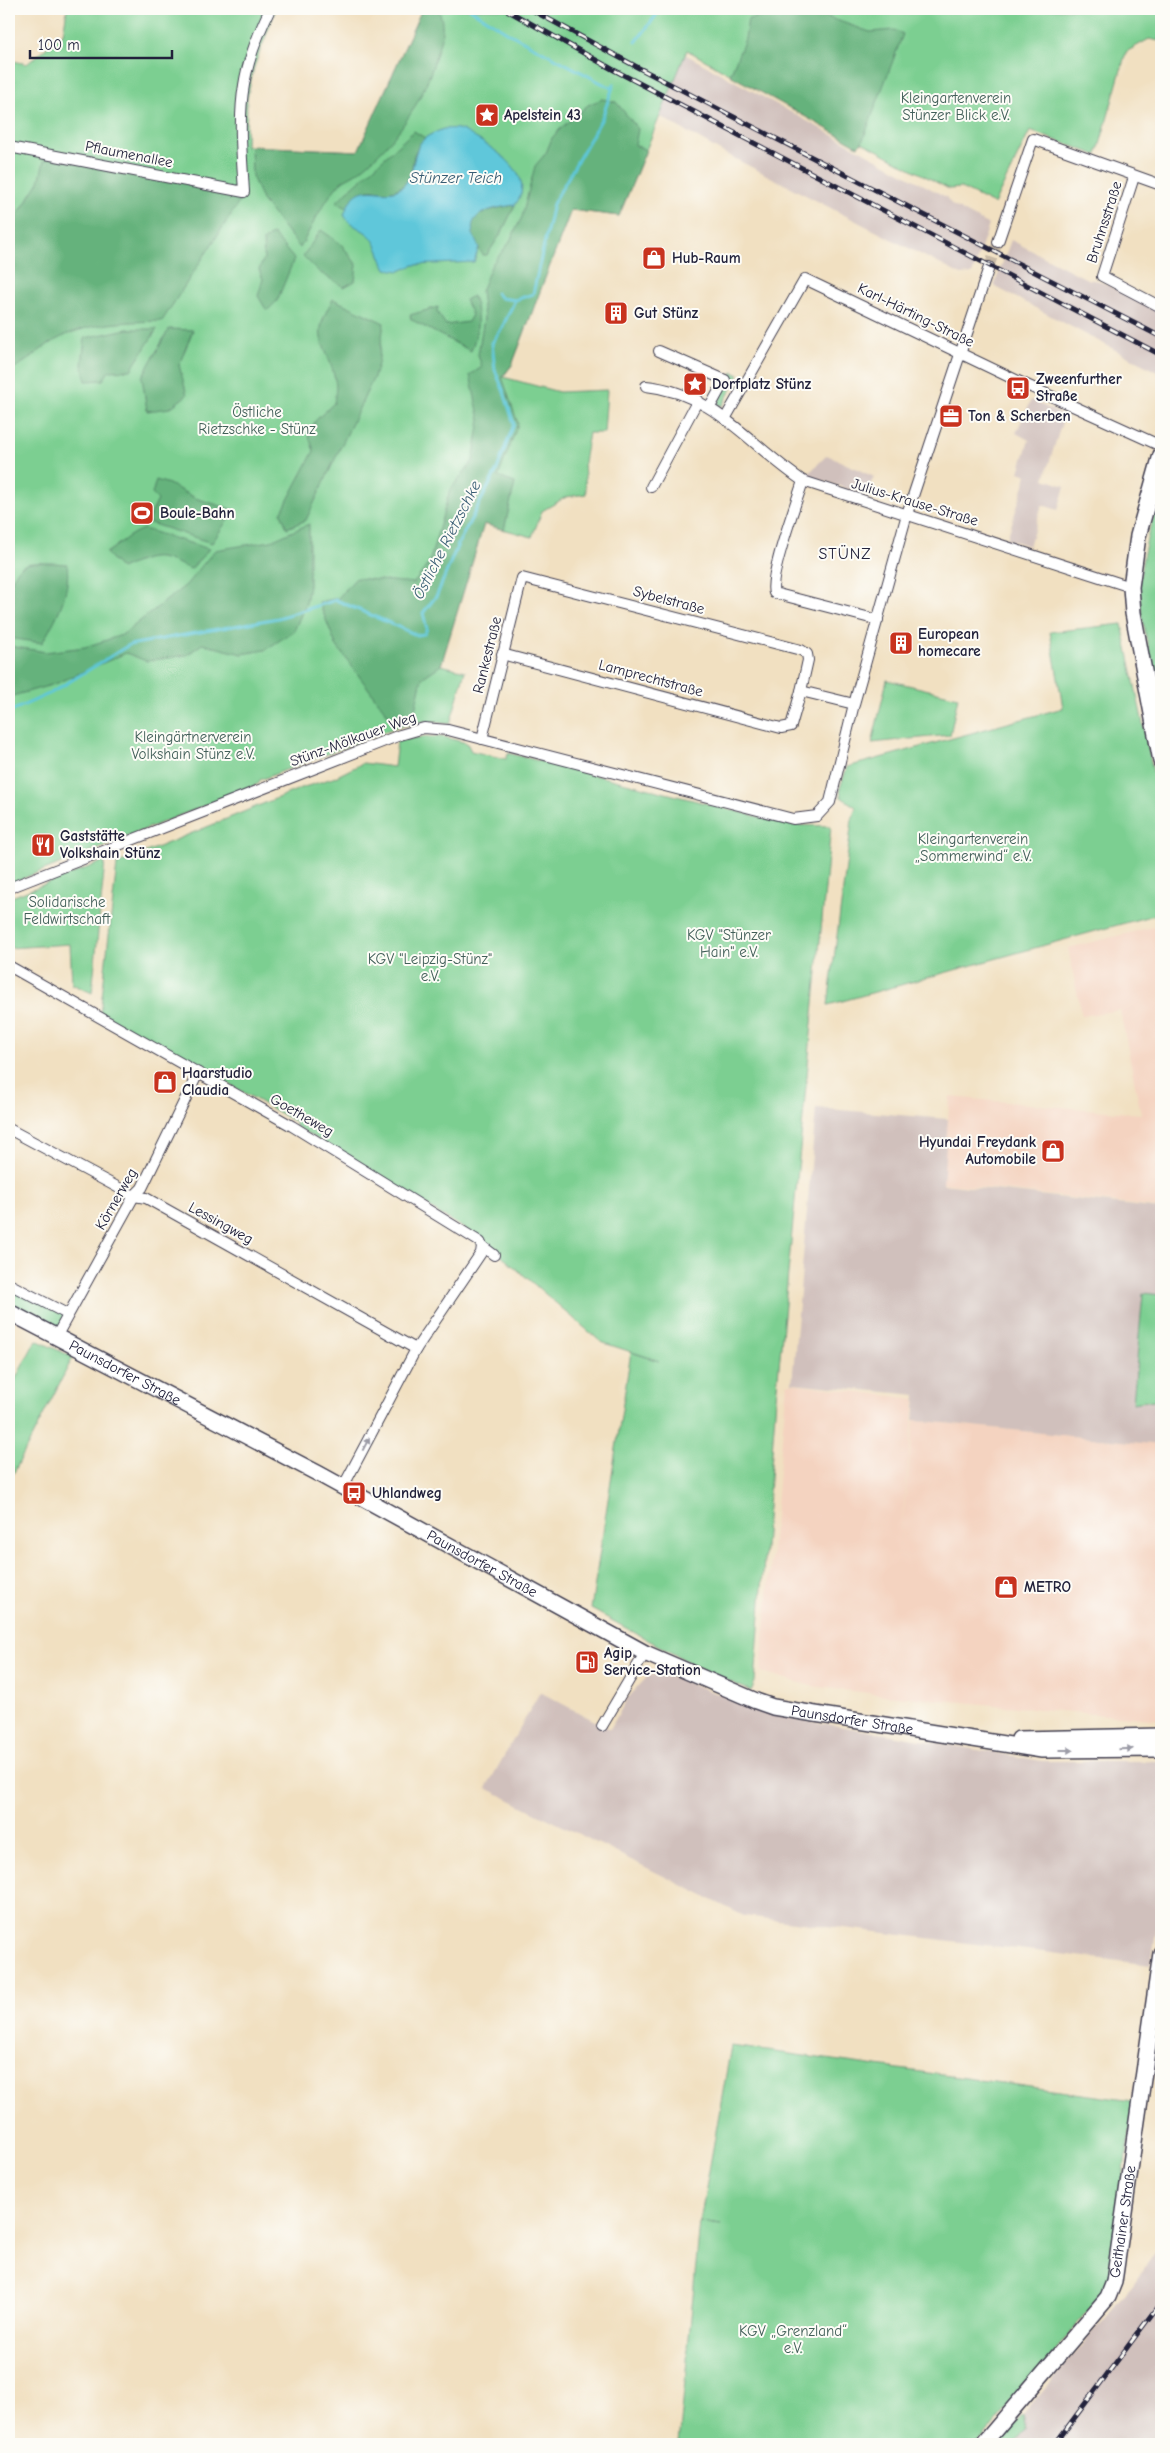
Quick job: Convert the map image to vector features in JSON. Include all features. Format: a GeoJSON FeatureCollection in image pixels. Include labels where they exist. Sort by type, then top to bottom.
{"type":"FeatureCollection","features":[{"type":"Feature","properties":{"kind":"main road"},"geometry":{"type":"LineString","coordinates":[[1161,455],[1138,536],[1131,588],[1133,613],[1158,731],[1161,761]]}},
{"type":"Feature","properties":{"kind":"main road","name":"Paunsdorfer Straße"},"geometry":{"type":"LineString","coordinates":[[9,1312],[343,1487],[645,1653],[712,1683],[773,1707],[1042,1750],[1161,1749]]}},
{"type":"Feature","properties":{"kind":"main road","name":"Paunsdorfer Straße"},"geometry":{"type":"LineString","coordinates":[[982,1740],[1161,1736]]}},
{"type":"Feature","properties":{"kind":"main road","name":"Geithainer Straße"},"geometry":{"type":"LineString","coordinates":[[983,2444],[1108,2297],[1114,2282],[1161,1953]]}},
{"type":"Feature","properties":{"kind":"street","name":"Pflaumenallee"},"geometry":{"type":"LineString","coordinates":[[9,147],[244,192],[241,138],[244,85],[262,26],[270,9]]}},
{"type":"Feature","properties":{"kind":"street"},"geometry":{"type":"LineString","coordinates":[[998,242],[1033,139],[1161,186]]}},
{"type":"Feature","properties":{"kind":"street","name":"Bruhnsstraße"},"geometry":{"type":"LineString","coordinates":[[1134,177],[1102,276],[1161,307]]}},
{"type":"Feature","properties":{"kind":"street"},"geometry":{"type":"LineString","coordinates":[[800,691],[854,704],[907,514],[989,267]]}},
{"type":"Feature","properties":{"kind":"street","name":"Karl-Härting-Straße"},"geometry":{"type":"LineString","coordinates":[[725,419],[805,279],[1161,446]]}},
{"type":"Feature","properties":{"kind":"street"},"geometry":{"type":"LineString","coordinates":[[659,351],[725,380],[710,407]]}},
{"type":"Feature","properties":{"kind":"street","name":"Julius-Krause-Straße"},"geometry":{"type":"LineString","coordinates":[[646,386],[667,388],[698,400],[710,407],[803,481],[862,502],[907,514],[1131,588]]}},
{"type":"Feature","properties":{"kind":"street"},"geometry":{"type":"LineString","coordinates":[[651,487],[698,400]]}},
{"type":"Feature","properties":{"kind":"street"},"geometry":{"type":"LineString","coordinates":[[803,481],[775,571],[772,588],[774,593],[878,620]]}},
{"type":"Feature","properties":{"kind":"street","name":"Sybelstraße"},"geometry":{"type":"LineString","coordinates":[[522,578],[807,654],[808,660],[800,691]]}},
{"type":"Feature","properties":{"kind":"street","name":"Rankestraße"},"geometry":{"type":"LineString","coordinates":[[482,739],[522,578]]}},
{"type":"Feature","properties":{"kind":"street","name":"Lamprechtstraße"},"geometry":{"type":"LineString","coordinates":[[502,654],[781,728],[791,726],[800,691]]}},
{"type":"Feature","properties":{"kind":"street","name":"Stünz-Mölkauer Weg"},"geometry":{"type":"LineString","coordinates":[[9,888],[400,735],[424,728],[435,728],[482,739],[793,819],[817,816],[830,802],[854,704]]}},
{"type":"Feature","properties":{"kind":"street","name":"Goetheweg"},"geometry":{"type":"LineString","coordinates":[[9,966],[358,1166],[480,1242],[482,1246],[494,1255]]}},
{"type":"Feature","properties":{"kind":"street","name":"Körnerweg"},"geometry":{"type":"LineString","coordinates":[[56,1337],[67,1314],[134,1196],[142,1188],[198,1073]]}},
{"type":"Feature","properties":{"kind":"street","name":"Lessingweg"},"geometry":{"type":"LineString","coordinates":[[9,1129],[134,1196],[146,1198],[416,1349]]}},
{"type":"Feature","properties":{"kind":"street"},"geometry":{"type":"LineString","coordinates":[[343,1487],[416,1349],[481,1253],[482,1246]]}},
{"type":"Feature","properties":{"kind":"street"},"geometry":{"type":"LineString","coordinates":[[9,1284],[67,1314]]}},
{"type":"Feature","properties":{"kind":"street"},"geometry":{"type":"LineString","coordinates":[[602,1726],[645,1653]]}},
{"type":"Feature","properties":{"kind":"shaded area"},"geometry":{"type":"Polygon","coordinates":[[[659,40],[946,197],[952,205],[989,225],[972,274],[961,275],[722,152],[619,93],[659,40]]]}},
{"type":"Feature","properties":{"kind":"shaded area"},"geometry":{"type":"Polygon","coordinates":[[[1011,240],[1087,279],[1100,281],[1161,313],[1161,374],[994,286],[1011,240]]]}},
{"type":"Feature","properties":{"kind":"shaded area"},"geometry":{"type":"Polygon","coordinates":[[[1031,400],[1064,416],[1044,479],[1065,486],[1058,510],[1042,505],[1029,546],[1007,539],[1027,475],[1019,472],[1029,440],[1016,433],[1031,400]]]}},
{"type":"Feature","properties":{"kind":"shaded area"},"geometry":{"type":"Polygon","coordinates":[[[827,455],[874,477],[865,495],[807,475],[827,455]]]}},
{"type":"Feature","properties":{"kind":"shaded area","name":"Hyundai Freydank Automobile"},"geometry":{"type":"Polygon","coordinates":[[[1161,925],[1161,1208],[942,1183],[950,1097],[1141,1114],[1120,1010],[1082,1016],[1068,948],[1161,925]]]}},
{"type":"Feature","properties":{"kind":"shaded area"},"geometry":{"type":"Polygon","coordinates":[[[816,1108],[948,1119],[943,1184],[1161,1209],[1161,1445],[914,1420],[916,1395],[792,1383],[816,1108]]]}},
{"type":"Feature","properties":{"kind":"shaded area"},"geometry":{"type":"Polygon","coordinates":[[[787,1383],[915,1399],[898,1562],[914,1420],[1161,1445],[1161,1720],[884,1695],[811,1686],[761,1672],[787,1383]]]}},
{"type":"Feature","properties":{"kind":"shaded area"},"geometry":{"type":"Polygon","coordinates":[[[662,1673],[775,1715],[1042,1761],[1161,1761],[1161,1898],[1151,1965],[744,1916],[486,1788],[540,1692],[610,1729],[627,1699],[648,1676],[662,1673]]]}},
{"type":"Feature","properties":{"kind":"shaded area"},"geometry":{"type":"Polygon","coordinates":[[[1161,2244],[1161,2444],[1015,2444],[1026,2430],[1023,2415],[1134,2283],[1161,2244]]]}},
{"type":"Feature","properties":{"kind":"green space","name":"Östliche Rietzschke - Stünz"},"geometry":{"type":"Polygon","coordinates":[[[67,9],[276,9],[254,67],[247,99],[246,146],[358,151],[422,9],[1161,9],[1159,41],[1149,39],[1126,52],[1097,155],[1030,131],[994,204],[961,188],[949,189],[862,142],[858,146],[687,50],[619,216],[571,210],[512,365],[503,377],[559,392],[607,390],[604,433],[589,433],[584,462],[586,494],[566,497],[542,511],[532,537],[484,524],[441,665],[465,671],[450,724],[425,721],[397,727],[260,780],[258,784],[9,884],[9,60],[27,64],[63,34],[67,9]]]}},
{"type":"Feature","properties":{"kind":"green space"},"geometry":{"type":"Polygon","coordinates":[[[422,9],[438,9],[442,21],[442,32],[431,73],[416,105],[397,134],[385,147],[359,171],[342,181],[334,190],[318,214],[300,248],[262,200],[252,176],[251,146],[358,151],[422,9]]]}},
{"type":"Feature","properties":{"kind":"green space"},"geometry":{"type":"Polygon","coordinates":[[[790,12],[816,13],[870,32],[894,30],[903,34],[862,142],[858,146],[730,75],[745,39],[748,19],[790,12]]]}},
{"type":"Feature","properties":{"kind":"green space"},"geometry":{"type":"Polygon","coordinates":[[[602,99],[616,102],[638,129],[635,145],[646,150],[619,216],[571,210],[512,365],[502,377],[518,424],[498,477],[515,483],[504,530],[484,524],[441,665],[422,678],[412,724],[397,727],[336,645],[319,602],[338,598],[356,578],[414,583],[429,563],[450,490],[473,461],[480,420],[470,375],[482,367],[478,355],[484,318],[481,291],[492,264],[509,243],[522,217],[535,166],[546,153],[552,138],[588,105],[602,99]]]}},
{"type":"Feature","properties":{"kind":"green space"},"geometry":{"type":"Polygon","coordinates":[[[414,131],[425,138],[414,155],[411,172],[405,184],[393,191],[369,190],[363,192],[347,208],[336,202],[414,131]]]}},
{"type":"Feature","properties":{"kind":"green space"},"geometry":{"type":"Polygon","coordinates":[[[45,157],[245,193],[162,321],[106,324],[80,330],[54,341],[15,368],[9,370],[9,228],[39,182],[45,157]]]}},
{"type":"Feature","properties":{"kind":"green space"},"geometry":{"type":"Polygon","coordinates":[[[515,205],[502,232],[487,255],[483,255],[471,234],[470,227],[473,220],[493,209],[515,205]]]}},
{"type":"Feature","properties":{"kind":"green space"},"geometry":{"type":"Polygon","coordinates":[[[321,230],[341,244],[357,265],[355,281],[344,287],[319,272],[303,256],[321,230]]]}},
{"type":"Feature","properties":{"kind":"green space"},"geometry":{"type":"Polygon","coordinates":[[[273,234],[294,259],[277,301],[267,311],[258,296],[263,279],[259,270],[264,258],[263,241],[273,234]]]}},
{"type":"Feature","properties":{"kind":"green space"},"geometry":{"type":"Polygon","coordinates":[[[473,296],[477,310],[477,324],[471,351],[411,319],[410,315],[438,307],[437,312],[446,325],[468,322],[472,315],[465,300],[473,296]]]}},
{"type":"Feature","properties":{"kind":"green space"},"geometry":{"type":"Polygon","coordinates":[[[333,299],[384,323],[378,364],[374,377],[306,520],[287,528],[281,513],[314,451],[308,434],[316,420],[334,403],[336,383],[321,333],[322,324],[333,299]]]}},
{"type":"Feature","properties":{"kind":"green space"},"geometry":{"type":"Polygon","coordinates":[[[127,329],[157,329],[131,370],[109,371],[103,380],[86,381],[82,365],[85,338],[127,329]]]}},
{"type":"Feature","properties":{"kind":"green space"},"geometry":{"type":"Polygon","coordinates":[[[169,329],[193,330],[179,365],[187,395],[170,408],[147,411],[142,377],[169,329]]]}},
{"type":"Feature","properties":{"kind":"green space"},"geometry":{"type":"Polygon","coordinates":[[[733,372],[739,375],[722,406],[717,404],[733,372]]]}},
{"type":"Feature","properties":{"kind":"green space"},"geometry":{"type":"Polygon","coordinates":[[[156,480],[169,484],[195,498],[234,510],[212,543],[147,522],[158,500],[152,494],[156,480]]]}},
{"type":"Feature","properties":{"kind":"green space"},"geometry":{"type":"Polygon","coordinates":[[[1161,488],[1161,699],[1143,623],[1140,578],[1143,555],[1161,488]]]}},
{"type":"Feature","properties":{"kind":"green space"},"geometry":{"type":"Polygon","coordinates":[[[309,524],[309,585],[306,603],[294,631],[265,650],[242,654],[202,644],[187,655],[146,661],[126,653],[55,684],[9,697],[9,646],[46,652],[85,647],[122,635],[186,585],[215,550],[271,541],[309,524]]]}},
{"type":"Feature","properties":{"kind":"green space"},"geometry":{"type":"Polygon","coordinates":[[[144,529],[209,549],[191,569],[171,561],[150,558],[121,569],[106,553],[129,536],[144,529]]]}},
{"type":"Feature","properties":{"kind":"green space"},"geometry":{"type":"Polygon","coordinates":[[[67,564],[67,585],[57,615],[42,643],[9,638],[8,601],[11,582],[15,574],[24,565],[67,564]]]}},
{"type":"Feature","properties":{"kind":"green space","name":"Kleingartenverein „Sommerwind“ e.V."},"geometry":{"type":"Polygon","coordinates":[[[1122,624],[1161,810],[1161,913],[828,1005],[852,820],[856,807],[841,797],[840,788],[847,767],[1063,708],[1050,632],[1122,624]]]}},
{"type":"Feature","properties":{"kind":"green space"},"geometry":{"type":"Polygon","coordinates":[[[887,680],[958,697],[950,735],[872,743],[887,680]]]}},
{"type":"Feature","properties":{"kind":"green space"},"geometry":{"type":"Polygon","coordinates":[[[422,737],[444,737],[467,743],[471,751],[506,759],[508,753],[791,825],[831,826],[776,1398],[755,1682],[751,1691],[707,1672],[591,1609],[631,1352],[659,1361],[601,1342],[483,1240],[295,1126],[295,1122],[196,1065],[100,1014],[117,864],[304,787],[333,778],[363,763],[394,767],[397,741],[422,737]]]}},
{"type":"Feature","properties":{"kind":"green space","name":"Solidarische Feldwirtschaft"},"geometry":{"type":"Polygon","coordinates":[[[105,861],[92,993],[72,984],[70,944],[9,948],[9,898],[105,861]]]}},
{"type":"Feature","properties":{"kind":"green space"},"geometry":{"type":"Polygon","coordinates":[[[9,1284],[67,1314],[56,1337],[9,1312],[9,1284]]]}},
{"type":"Feature","properties":{"kind":"green space"},"geometry":{"type":"Polygon","coordinates":[[[1143,1293],[1161,1295],[1161,1399],[1133,1403],[1143,1293]]]}},
{"type":"Feature","properties":{"kind":"green space"},"geometry":{"type":"Polygon","coordinates":[[[36,1340],[73,1357],[9,1482],[9,1391],[36,1340]]]}},
{"type":"Feature","properties":{"kind":"green space","name":"KGV „Grenzland“ e.V."},"geometry":{"type":"Polygon","coordinates":[[[731,2046],[1133,2101],[1110,2279],[1099,2298],[978,2444],[679,2444],[700,2222],[731,2046]]]}},
{"type":"Feature","properties":{"kind":"green space"},"geometry":{"type":"Polygon","coordinates":[[[1023,2415],[1026,2430],[1015,2444],[998,2444],[1023,2415]]]}},
{"type":"Feature","properties":{"kind":"water","name":"Stünzer Teich"},"geometry":{"type":"Polygon","coordinates":[[[443,129],[463,131],[497,152],[513,167],[519,176],[522,185],[521,195],[515,205],[486,211],[474,220],[472,227],[479,247],[474,262],[414,265],[400,271],[386,269],[378,248],[371,237],[353,225],[344,215],[350,202],[357,194],[372,190],[388,192],[403,186],[410,175],[420,143],[443,129]]]}},
{"type":"Feature","properties":{"kind":"waterway"},"geometry":{"type":"LineString","coordinates":[[470,9],[510,34],[607,86],[613,87]]}},
{"type":"Feature","properties":{"kind":"waterway","name":"Östliche Rietzschke"},"geometry":{"type":"LineString","coordinates":[[636,42],[661,9]]}},
{"type":"Feature","properties":{"kind":"waterway","name":"Östliche Rietzschke"},"geometry":{"type":"LineString","coordinates":[[9,712],[51,693],[129,645],[278,618],[336,600],[417,635],[424,634],[427,629],[423,613],[437,595],[458,544],[496,472],[514,424],[495,370],[492,343],[502,328],[515,300],[533,294],[553,204],[602,118],[614,84]]}},
{"type":"Feature","properties":{"kind":"waterway"},"geometry":{"type":"LineString","coordinates":[[496,293],[501,298],[515,300]]}},
{"type":"Feature","properties":{"kind":"tunnel"},"geometry":{"type":"LineString","coordinates":[[989,267],[998,242]]}},
{"type":"Feature","properties":{"kind":"railway"},"geometry":{"type":"LineString","coordinates":[[505,9],[612,69],[1161,355]]}},
{"type":"Feature","properties":{"kind":"railway"},"geometry":{"type":"LineString","coordinates":[[530,9],[637,67],[1161,337]]}},
{"type":"Feature","properties":{"kind":"railway"},"geometry":{"type":"LineString","coordinates":[[1055,2444],[1161,2302]]}},
{"type":"Feature","properties":{"kind":"place","name":"Apelstein 43"},"geometry":{"type":"Point","coordinates":[487,115]}},
{"type":"Feature","properties":{"kind":"place","name":"Hub-Raum"},"geometry":{"type":"Point","coordinates":[654,258]}},
{"type":"Feature","properties":{"kind":"place","name":"Gut Stünz"},"geometry":{"type":"Point","coordinates":[616,313]}},
{"type":"Feature","properties":{"kind":"place","name":"Dorfplatz Stünz"},"geometry":{"type":"Point","coordinates":[695,384]}},
{"type":"Feature","properties":{"kind":"place","name":"Zweenfurther Straße"},"geometry":{"type":"Point","coordinates":[1018,388]}},
{"type":"Feature","properties":{"kind":"place","name":"Ton & Scherben"},"geometry":{"type":"Point","coordinates":[951,416]}},
{"type":"Feature","properties":{"kind":"place","name":"Boule-Bahn"},"geometry":{"type":"Point","coordinates":[142,513]}},
{"type":"Feature","properties":{"kind":"place","name":"European homecare"},"geometry":{"type":"Point","coordinates":[901,643]}},
{"type":"Feature","properties":{"kind":"place","name":"Gaststätte Volkshain Stünz"},"geometry":{"type":"Point","coordinates":[43,845]}},
{"type":"Feature","properties":{"kind":"place","name":"Haarstudio Claudia"},"geometry":{"type":"Point","coordinates":[165,1082]}},
{"type":"Feature","properties":{"kind":"place","name":"Hyundai Freydank Automobile"},"geometry":{"type":"Point","coordinates":[1053,1151]}},
{"type":"Feature","properties":{"kind":"place","name":"Uhlandweg"},"geometry":{"type":"Point","coordinates":[354,1493]}},
{"type":"Feature","properties":{"kind":"place","name":"METRO"},"geometry":{"type":"Point","coordinates":[1006,1587]}},
{"type":"Feature","properties":{"kind":"place","name":"Agip Service-Station"},"geometry":{"type":"Point","coordinates":[587,1662]}},
{"type":"Feature","properties":{"kind":"district","name":"STÜNZ"},"geometry":{"type":"Point","coordinates":[845,554]}},
{"type":"Feature","properties":{"kind":"park label","name":"Kleingartenverein Stünzer Blick e.V."},"geometry":{"type":"Point","coordinates":[956,106]}},
{"type":"Feature","properties":{"kind":"park label","name":"Kleingärtnerverein Volkshain Stünz e.V."},"geometry":{"type":"Point","coordinates":[193,746]}},
{"type":"Feature","properties":{"kind":"park label","name":"KGV \"Stünzer Hain\" e.V."},"geometry":{"type":"Point","coordinates":[729,944]}},
{"type":"Feature","properties":{"kind":"park label","name":"KGV \"Leipzig-Stünz\" e.V."},"geometry":{"type":"Point","coordinates":[430,968]}}]}
